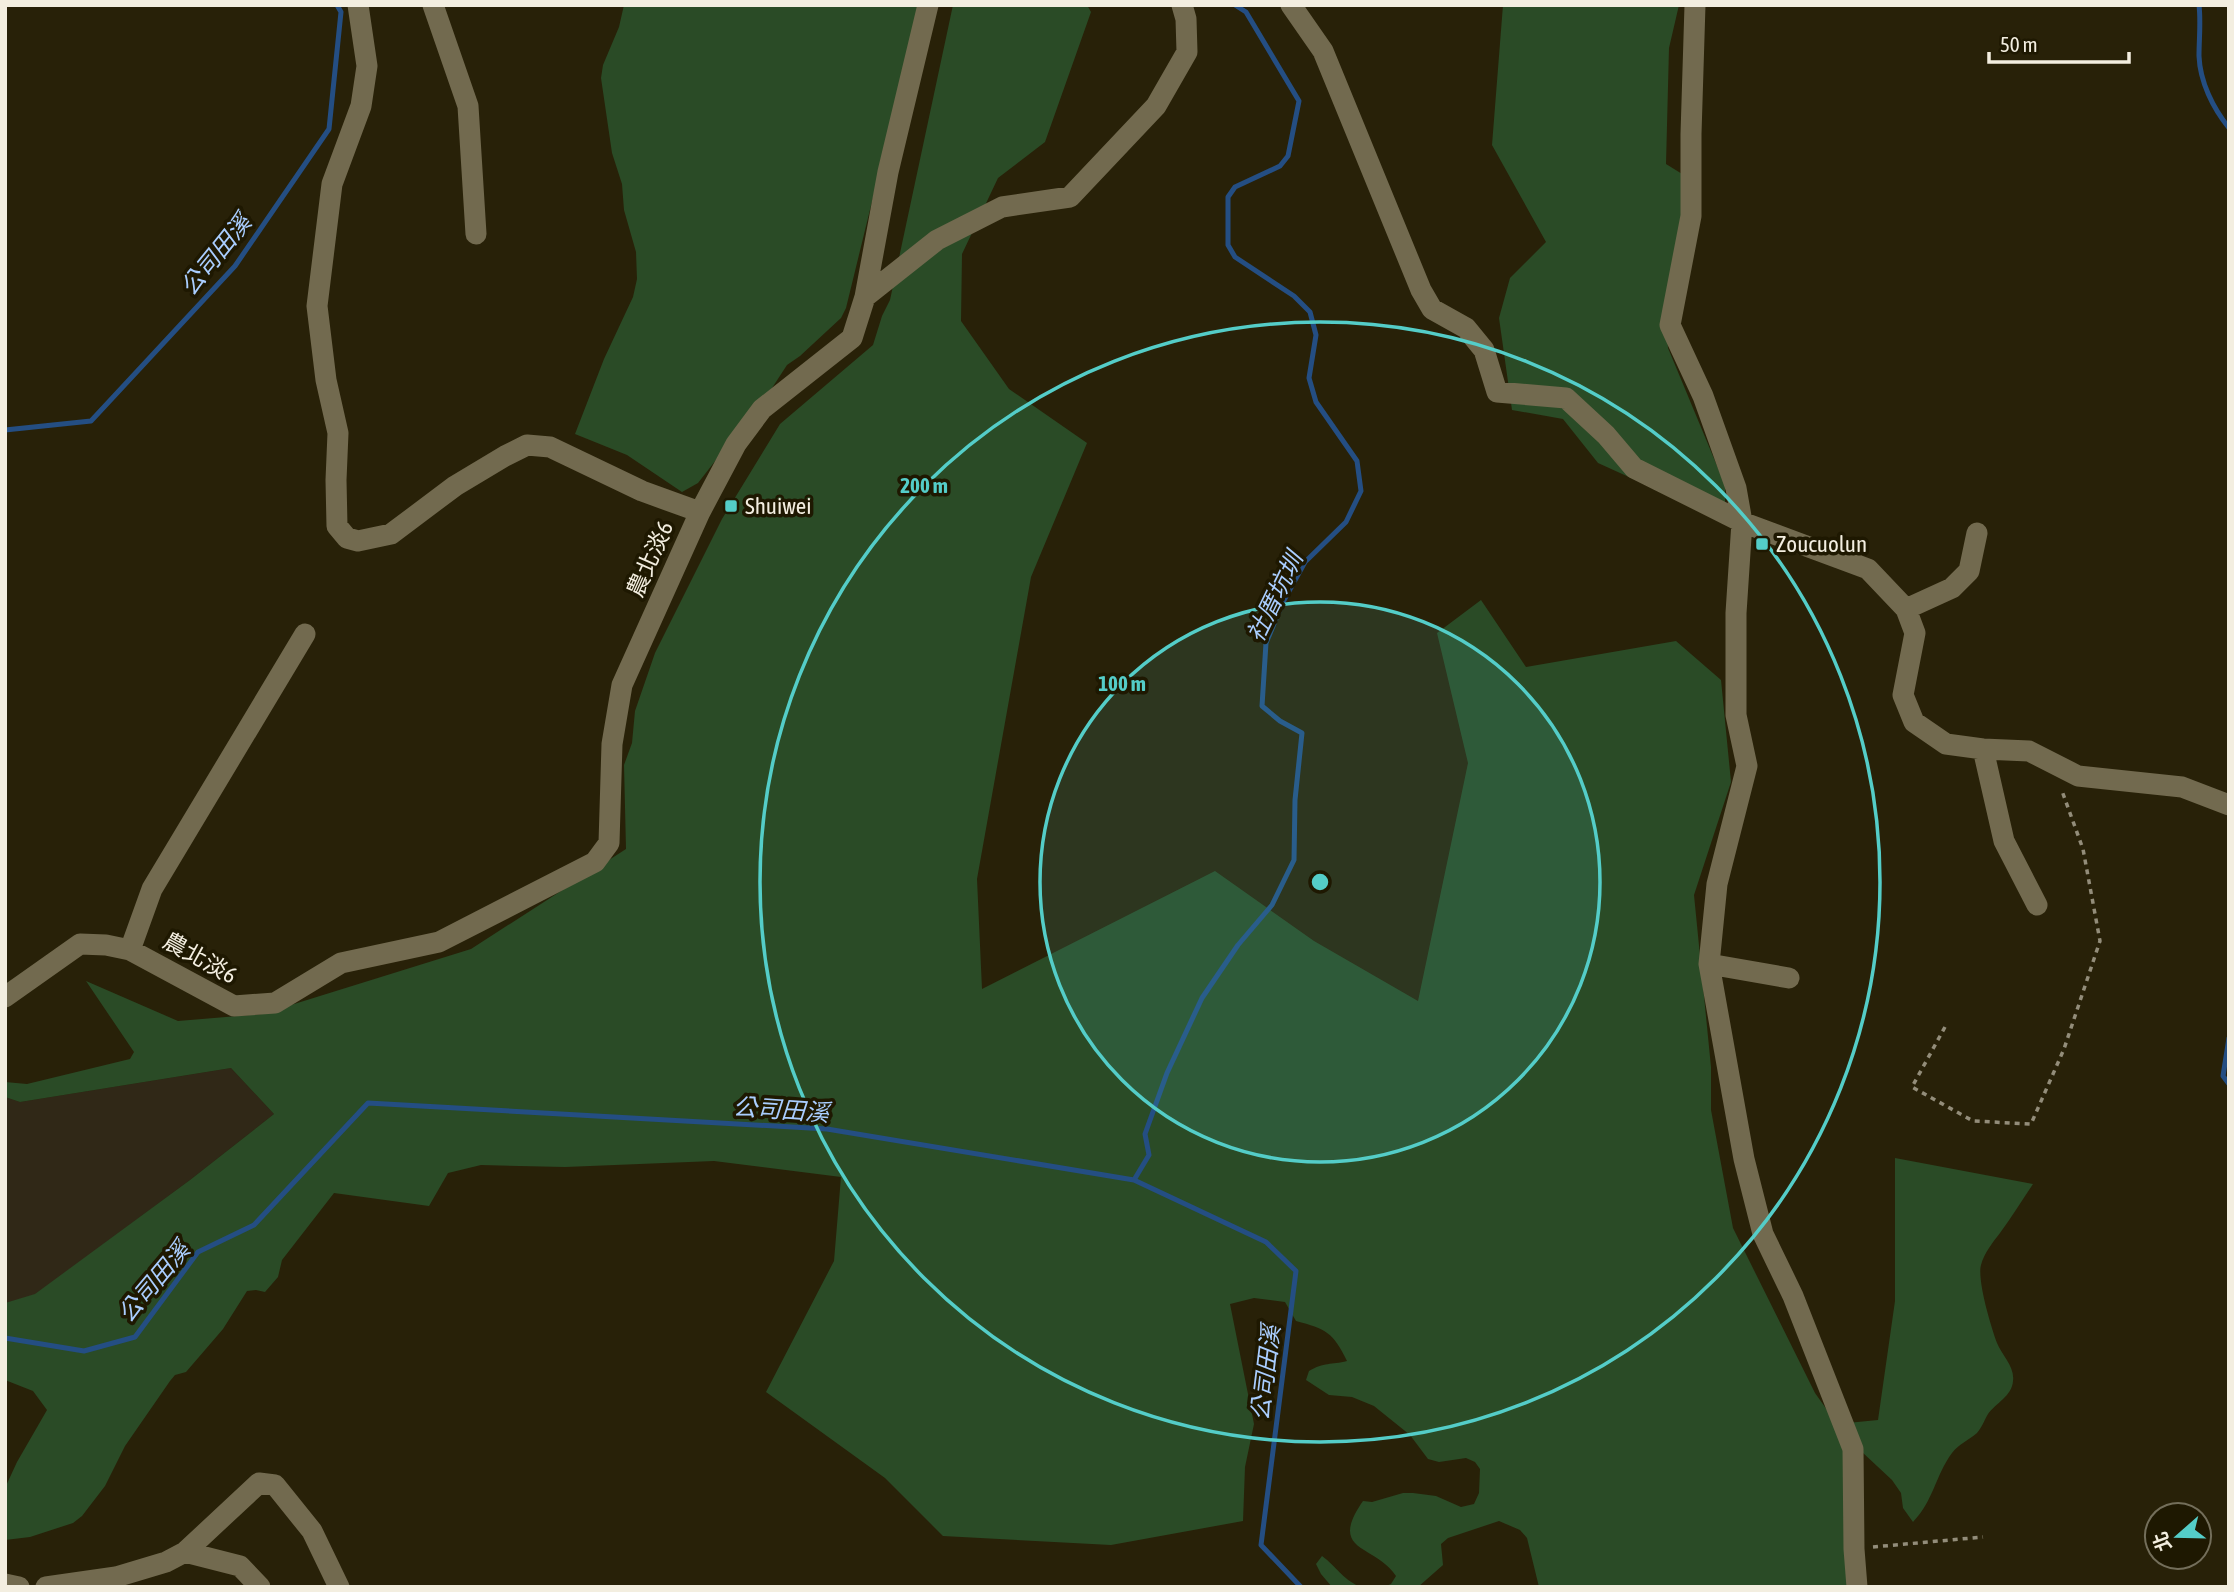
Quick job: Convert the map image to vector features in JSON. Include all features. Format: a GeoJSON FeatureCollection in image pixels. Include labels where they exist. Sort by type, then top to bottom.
{"type":"FeatureCollection","features":[{"type":"Feature","properties":{"kind":"street","name":"農北淡6"},"geometry":{"type":"LineString","coordinates":[[5,997],[80,944],[106,945],[130,950],[234,1006],[275,1003],[341,964],[439,943],[595,862],[609,843],[612,744],[622,685],[700,512],[642,491],[550,447],[527,445],[455,486],[391,534],[358,541],[347,538],[337,526],[335,480],[338,433],[326,380],[317,306],[332,184],[361,106],[368,66],[358,5]]}},
{"type":"Feature","properties":{"kind":"street"},"geometry":{"type":"LineString","coordinates":[[433,5],[468,106],[476,234]]}},
{"type":"Feature","properties":{"kind":"street"},"geometry":{"type":"LineString","coordinates":[[700,512],[736,444],[762,409],[852,338],[865,297],[888,172],[928,5]]}},
{"type":"Feature","properties":{"kind":"street"},"geometry":{"type":"LineString","coordinates":[[865,297],[937,240],[1002,207],[1070,197],[1156,106],[1187,52],[1186,19],[1182,5]]}},
{"type":"Feature","properties":{"kind":"street"},"geometry":{"type":"LineString","coordinates":[[1291,5],[1323,51],[1421,290],[1432,309],[1466,328],[1484,350],[1497,392],[1566,398],[1606,435],[1634,468],[1742,522],[1868,569],[1906,610],[1915,633],[1903,695],[1913,722],[1946,744],[2029,751],[2078,776],[2182,787],[2229,805]]}},
{"type":"Feature","properties":{"kind":"street"},"geometry":{"type":"LineString","coordinates":[[1695,5],[1691,216],[1670,325],[1703,396],[1736,488],[1742,522],[1736,613],[1736,715],[1746,766],[1717,884],[1709,964],[1744,1159],[1763,1234],[1793,1296],[1853,1449],[1857,1587]]}},
{"type":"Feature","properties":{"kind":"street"},"geometry":{"type":"LineString","coordinates":[[1906,610],[1952,588],[1969,571],[1977,533]]}},
{"type":"Feature","properties":{"kind":"street"},"geometry":{"type":"LineString","coordinates":[[130,950],[152,889],[305,634]]}},
{"type":"Feature","properties":{"kind":"street"},"geometry":{"type":"LineString","coordinates":[[1983,749],[2004,841],[2037,905]]}},
{"type":"Feature","properties":{"kind":"street"},"geometry":{"type":"LineString","coordinates":[[1709,964],[1789,978]]}},
{"type":"Feature","properties":{"kind":"street"},"geometry":{"type":"LineString","coordinates":[[46,1587],[116,1577],[166,1562],[185,1552],[259,1483],[275,1485],[312,1531],[339,1587]]}},
{"type":"Feature","properties":{"kind":"street"},"geometry":{"type":"LineString","coordinates":[[185,1552],[240,1566],[260,1587]]}},
{"type":"Feature","properties":{"kind":"street"},"geometry":{"type":"LineString","coordinates":[[5,1584],[19,1587]]}},
{"type":"Feature","properties":{"kind":"path"},"geometry":{"type":"LineString","coordinates":[[1945,1027],[1912,1087],[1973,1121],[2031,1124],[2064,1049],[2101,941],[2082,849],[2052,762]]}},
{"type":"Feature","properties":{"kind":"path"},"geometry":{"type":"LineString","coordinates":[[1854,1549],[1983,1537]]}},
{"type":"Feature","properties":{"kind":"shaded area"},"geometry":{"type":"Polygon","coordinates":[[[231,1068],[274,1114],[35,1295],[5,1303],[5,1097],[20,1102],[231,1068]]]}},
{"type":"Feature","properties":{"kind":"green space"},"geometry":{"type":"Polygon","coordinates":[[[624,5],[920,5],[846,308],[841,318],[787,365],[698,483],[682,492],[627,455],[575,434],[604,359],[633,297],[637,279],[636,252],[624,210],[622,184],[612,153],[601,78],[624,5]]]}},
{"type":"Feature","properties":{"kind":"green space"},"geometry":{"type":"Polygon","coordinates":[[[953,5],[1087,5],[1091,12],[1045,142],[998,178],[962,254],[961,321],[1009,389],[1087,443],[1031,577],[977,879],[982,989],[1215,871],[1314,941],[1418,1001],[1468,763],[1437,633],[1481,600],[1526,667],[1676,641],[1721,680],[1731,782],[1694,895],[1711,1067],[1711,1110],[1733,1228],[1815,1393],[1837,1424],[1878,1420],[1895,1301],[1895,1158],[2033,1184],[1984,1256],[1980,1272],[1991,1326],[2012,1371],[2012,1386],[1988,1414],[1977,1433],[1952,1453],[1926,1505],[1913,1522],[1903,1508],[1901,1493],[1892,1480],[1862,1452],[1858,1587],[1539,1587],[1527,1538],[1520,1530],[1499,1521],[1448,1538],[1441,1544],[1443,1565],[1418,1587],[1383,1587],[1391,1584],[1396,1576],[1352,1539],[1350,1530],[1353,1518],[1363,1501],[1372,1502],[1403,1493],[1413,1493],[1436,1496],[1461,1507],[1474,1504],[1479,1493],[1480,1469],[1475,1462],[1466,1458],[1439,1462],[1428,1459],[1410,1435],[1374,1406],[1352,1397],[1329,1395],[1306,1380],[1309,1371],[1314,1368],[1347,1361],[1337,1344],[1328,1333],[1296,1321],[1285,1302],[1254,1298],[1230,1304],[1254,1424],[1245,1467],[1243,1521],[1111,1545],[943,1536],[885,1478],[766,1392],[834,1261],[841,1177],[714,1161],[565,1167],[481,1165],[448,1173],[429,1206],[334,1193],[282,1260],[278,1277],[265,1292],[247,1291],[223,1329],[186,1372],[175,1375],[170,1381],[125,1446],[105,1486],[82,1516],[73,1523],[30,1537],[5,1540],[5,1488],[47,1410],[33,1391],[5,1380],[5,1303],[35,1294],[190,1180],[274,1114],[231,1068],[20,1102],[5,1097],[5,1082],[27,1084],[130,1059],[134,1052],[86,981],[178,1021],[262,1014],[471,949],[626,849],[624,765],[632,743],[635,711],[655,653],[722,519],[780,424],[873,345],[890,300],[953,5]]]}},
{"type":"Feature","properties":{"kind":"green space"},"geometry":{"type":"Polygon","coordinates":[[[1503,5],[1679,5],[1669,48],[1666,164],[1687,177],[1667,333],[1668,348],[1725,485],[1725,503],[1684,502],[1598,463],[1563,419],[1512,410],[1499,318],[1510,278],[1546,242],[1492,145],[1503,5]]]}},
{"type":"Feature","properties":{"kind":"green space"},"geometry":{"type":"Polygon","coordinates":[[[1322,1556],[1348,1580],[1360,1587],[1332,1587],[1316,1564],[1322,1556]]]}},
{"type":"Feature","properties":{"kind":"waterway","name":"公司田溪"},"geometry":{"type":"LineString","coordinates":[[5,430],[91,421],[235,266],[329,129],[341,12],[337,5]]}},
{"type":"Feature","properties":{"kind":"waterway","name":"社厝坑圳"},"geometry":{"type":"LineString","coordinates":[[1134,1180],[1149,1155],[1145,1134],[1167,1073],[1202,998],[1238,945],[1272,905],[1294,860],[1295,800],[1302,733],[1280,721],[1262,706],[1266,643],[1283,602],[1305,562],[1346,522],[1361,491],[1357,461],[1316,402],[1309,378],[1316,335],[1310,312],[1294,296],[1235,257],[1228,245],[1228,197],[1235,187],[1280,166],[1288,156],[1299,101],[1246,12],[1235,5]]}},
{"type":"Feature","properties":{"kind":"waterway"},"geometry":{"type":"LineString","coordinates":[[2199,5],[2199,56],[2202,75],[2213,103],[2229,128]]}},
{"type":"Feature","properties":{"kind":"waterway"},"geometry":{"type":"LineString","coordinates":[[2229,1038],[2223,1076],[2229,1084]]}},
{"type":"Feature","properties":{"kind":"waterway","name":"公司田溪"},"geometry":{"type":"LineString","coordinates":[[5,1338],[84,1351],[135,1337],[198,1252],[254,1225],[368,1103],[827,1129],[1134,1180],[1266,1242],[1296,1271],[1261,1545],[1301,1587]]}},
{"type":"Feature","properties":{"kind":"place","name":"Shuiwei"},"geometry":{"type":"Point","coordinates":[731,506]}},
{"type":"Feature","properties":{"kind":"place","name":"Zoucuolun"},"geometry":{"type":"Point","coordinates":[1762,544]}}]}
